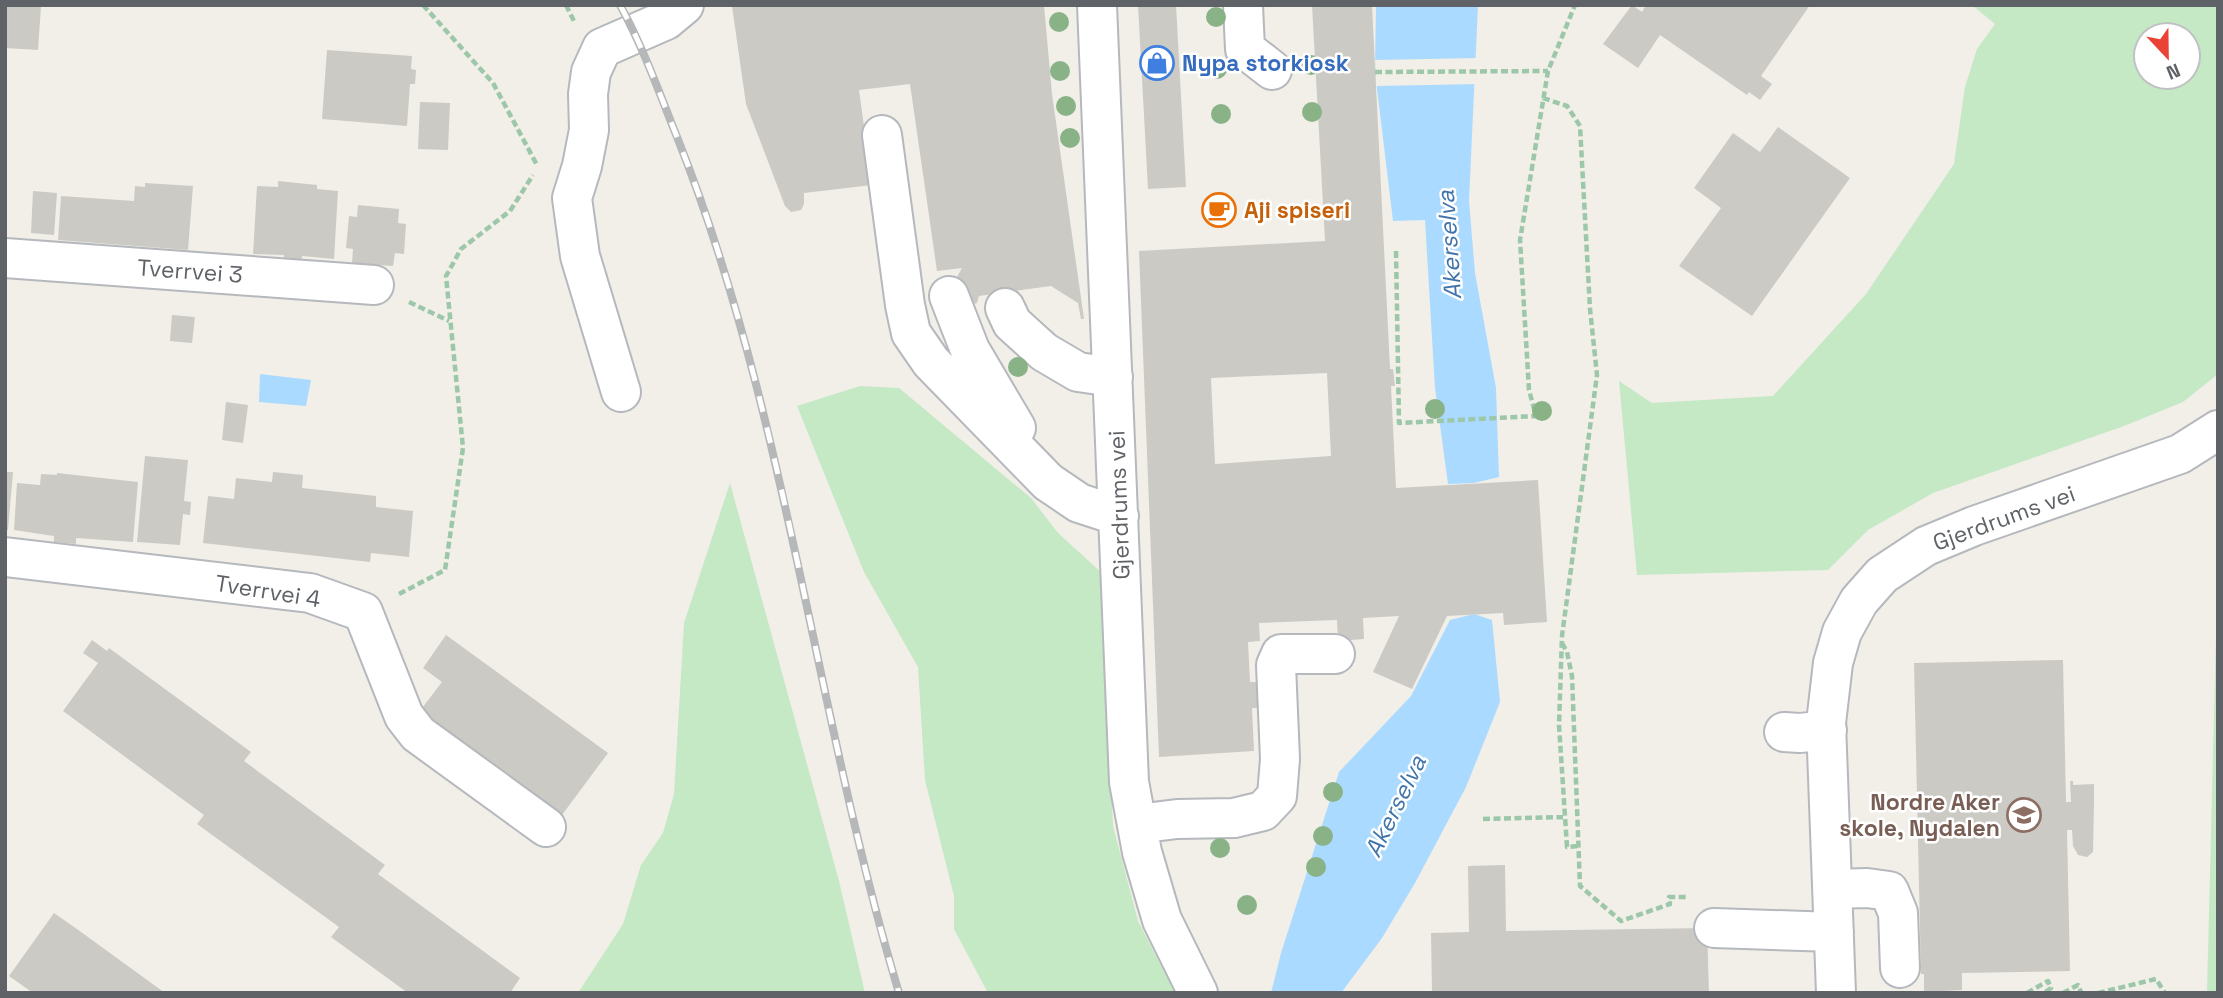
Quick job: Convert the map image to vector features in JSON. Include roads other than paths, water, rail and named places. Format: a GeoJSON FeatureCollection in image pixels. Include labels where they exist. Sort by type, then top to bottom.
{"type":"FeatureCollection","features":[{"type":"Feature","properties":{"kind":"street"},"geometry":{"type":"LineString","coordinates":[[621,392],[580,256],[572,198],[589,130],[588,94],[591,72],[602,48],[666,20],[684,5]]}},
{"type":"Feature","properties":{"kind":"street","name":"Gjerdrums vei"},"geometry":{"type":"LineString","coordinates":[[1097,5],[1129,782],[1142,852],[1162,920],[1193,983]]}},
{"type":"Feature","properties":{"kind":"street"},"geometry":{"type":"LineString","coordinates":[[1243,5],[1245,48],[1272,70]]}},
{"type":"Feature","properties":{"kind":"street"},"geometry":{"type":"LineString","coordinates":[[882,135],[911,333],[931,362],[1048,482],[1079,503],[1119,516]]}},
{"type":"Feature","properties":{"kind":"street","name":"Tverrvei 3"},"geometry":{"type":"LineString","coordinates":[[5,258],[374,285]]}},
{"type":"Feature","properties":{"kind":"street"},"geometry":{"type":"LineString","coordinates":[[949,296],[970,350],[1021,437],[1035,468]]}},
{"type":"Feature","properties":{"kind":"street"},"geometry":{"type":"LineString","coordinates":[[1005,308],[1012,324],[1044,352],[1078,372],[1114,377]]}},
{"type":"Feature","properties":{"kind":"street","name":"Gjerdrums vei"},"geometry":{"type":"LineString","coordinates":[[1836,993],[1827,730],[1833,663],[1842,632],[1859,601],[1882,575],[1926,546],[1974,526],[2180,454],[2218,430]]}},
{"type":"Feature","properties":{"kind":"street","name":"Tverrvei 4"},"geometry":{"type":"LineString","coordinates":[[5,557],[310,593],[363,612],[404,716],[418,734],[546,827]]}},
{"type":"Feature","properties":{"kind":"street"},"geometry":{"type":"LineString","coordinates":[[1137,824],[1177,819],[1234,818],[1264,811],[1277,796],[1279,771],[1276,665],[1281,654],[1335,654]]}},
{"type":"Feature","properties":{"kind":"street"},"geometry":{"type":"LineString","coordinates":[[1784,732],[1827,730]]}},
{"type":"Feature","properties":{"kind":"street"},"geometry":{"type":"LineString","coordinates":[[1833,889],[1867,888],[1889,891],[1898,913],[1900,968]]}},
{"type":"Feature","properties":{"kind":"street"},"geometry":{"type":"LineString","coordinates":[[1707,912],[1834,932]]}},
{"type":"Feature","properties":{"kind":"water","name":"Akerselva"},"geometry":{"type":"Polygon","coordinates":[[[1376,5],[1478,5],[1469,201],[1475,273],[1496,388],[1499,477],[1474,483],[1448,484],[1435,388],[1425,220],[1393,221],[1375,72],[1376,5]]]}},
{"type":"Feature","properties":{"kind":"water"},"geometry":{"type":"Polygon","coordinates":[[[260,374],[311,380],[306,406],[259,402],[260,374]]]}},
{"type":"Feature","properties":{"kind":"water","name":"Akerselva"},"geometry":{"type":"Polygon","coordinates":[[[1474,614],[1492,620],[1500,702],[1466,787],[1415,883],[1382,938],[1341,993],[1271,993],[1281,953],[1339,772],[1411,696],[1450,620],[1474,614]]]}},
{"type":"Feature","properties":{"kind":"railway"},"geometry":{"type":"LineString","coordinates":[[620,5],[677,137],[715,241],[746,347],[773,454],[844,779],[899,993]]}},
{"type":"Feature","properties":{"kind":"place","name":"Nypa storkiosk"},"geometry":{"type":"Point","coordinates":[1157,63]}},
{"type":"Feature","properties":{"kind":"place","name":"Aji spiseri"},"geometry":{"type":"Point","coordinates":[1219,210]}},
{"type":"Feature","properties":{"kind":"place","name":"Nordre Aker skole, Nydalen"},"geometry":{"type":"Point","coordinates":[2024,815]}}]}
